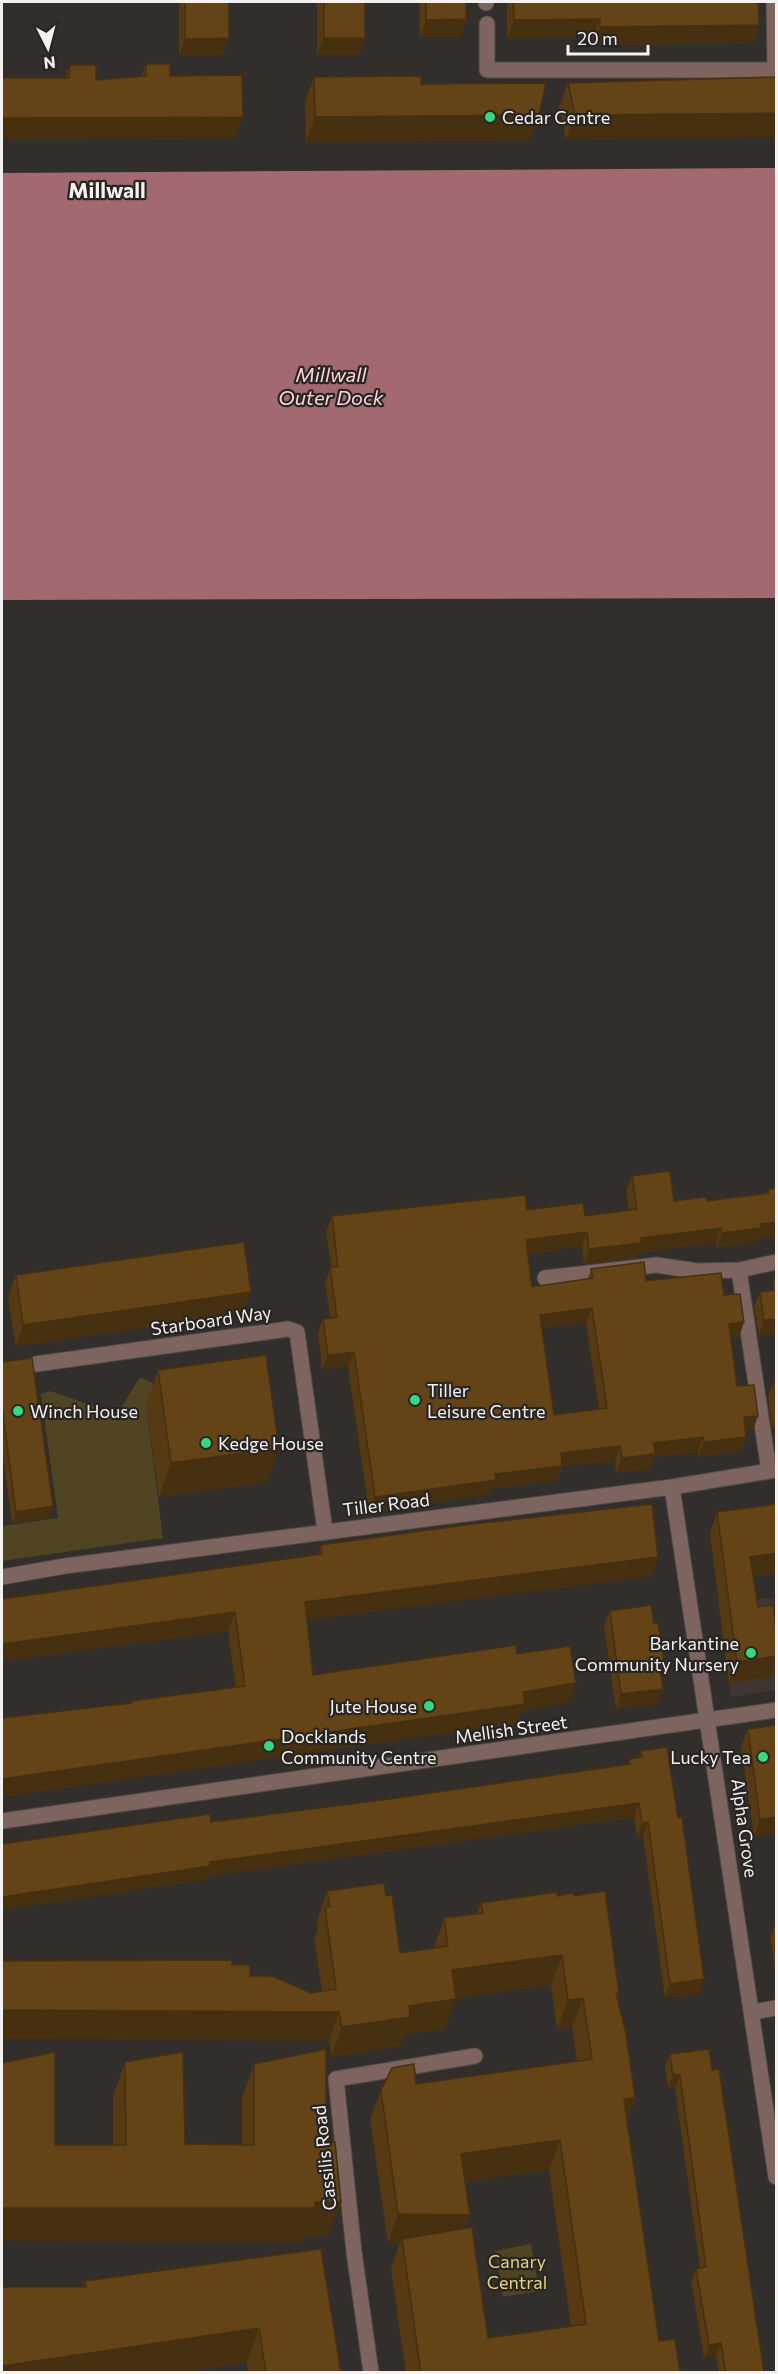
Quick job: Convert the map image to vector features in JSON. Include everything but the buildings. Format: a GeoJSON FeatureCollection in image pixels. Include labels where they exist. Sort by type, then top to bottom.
{"type":"FeatureCollection","features":[{"type":"Feature","properties":{"kind":"street"},"geometry":{"type":"LineString","coordinates":[[486,24],[487,70],[775,70],[774,2]]}},
{"type":"Feature","properties":{"kind":"street"},"geometry":{"type":"LineString","coordinates":[[545,1278],[657,1265],[697,1271],[739,1270],[777,1262]]}},
{"type":"Feature","properties":{"kind":"street"},"geometry":{"type":"LineString","coordinates":[[739,1270],[773,1471]]}},
{"type":"Feature","properties":{"kind":"street","name":"Starboard Way"},"geometry":{"type":"LineString","coordinates":[[36,1364],[288,1329],[297,1332],[325,1531]]}},
{"type":"Feature","properties":{"kind":"street","name":"Tiller Road"},"geometry":{"type":"LineString","coordinates":[[2,1577],[325,1531],[672,1487],[773,1471]]}},
{"type":"Feature","properties":{"kind":"street","name":"Alpha Grove"},"geometry":{"type":"LineString","coordinates":[[672,1487],[777,2176]]}},
{"type":"Feature","properties":{"kind":"street","name":"Mellish Street"},"geometry":{"type":"LineString","coordinates":[[2,1821],[777,1710]]}},
{"type":"Feature","properties":{"kind":"street"},"geometry":{"type":"LineString","coordinates":[[753,2012],[777,2008]]}},
{"type":"Feature","properties":{"kind":"street","name":"Cassilis Road"},"geometry":{"type":"LineString","coordinates":[[371,2373],[354,2252],[336,2079],[475,2056]]}},
{"type":"Feature","properties":{"kind":"shaded area","name":"Barkantine Community Nursery"},"geometry":{"type":"Polygon","coordinates":[[[773,1597],[776,1619],[776,1690],[731,1697],[719,1605],[773,1597]]]}},
{"type":"Feature","properties":{"kind":"green space"},"geometry":{"type":"Polygon","coordinates":[[[140,1377],[179,1396],[146,1404],[163,1538],[2,1561],[2,1526],[58,1518],[41,1394],[50,1391],[117,1414],[140,1377]]]}},
{"type":"Feature","properties":{"kind":"green space","name":"Canary Central"},"geometry":{"type":"Polygon","coordinates":[[[531,2244],[539,2291],[503,2297],[495,2251],[531,2244]]]}},
{"type":"Feature","properties":{"kind":"water","name":"Millwall Outer Dock"},"geometry":{"type":"Polygon","coordinates":[[[776,168],[776,598],[2,600],[2,173],[776,168]]]}},
{"type":"Feature","properties":{"kind":"place","name":"Cedar Centre"},"geometry":{"type":"Point","coordinates":[490,117]}},
{"type":"Feature","properties":{"kind":"place","name":"Tiller Leisure Centre"},"geometry":{"type":"Point","coordinates":[415,1400]}},
{"type":"Feature","properties":{"kind":"place","name":"Winch House"},"geometry":{"type":"Point","coordinates":[18,1411]}},
{"type":"Feature","properties":{"kind":"place","name":"Kedge House"},"geometry":{"type":"Point","coordinates":[206,1443]}},
{"type":"Feature","properties":{"kind":"place","name":"Barkantine Community Nursery"},"geometry":{"type":"Point","coordinates":[751,1653]}},
{"type":"Feature","properties":{"kind":"place","name":"Jute House"},"geometry":{"type":"Point","coordinates":[429,1706]}},
{"type":"Feature","properties":{"kind":"place","name":"Docklands Community Centre"},"geometry":{"type":"Point","coordinates":[269,1746]}},
{"type":"Feature","properties":{"kind":"place","name":"Lucky Tea"},"geometry":{"type":"Point","coordinates":[763,1757]}},
{"type":"Feature","properties":{"kind":"district","name":"Millwall"},"geometry":{"type":"Point","coordinates":[107,189]}}]}
